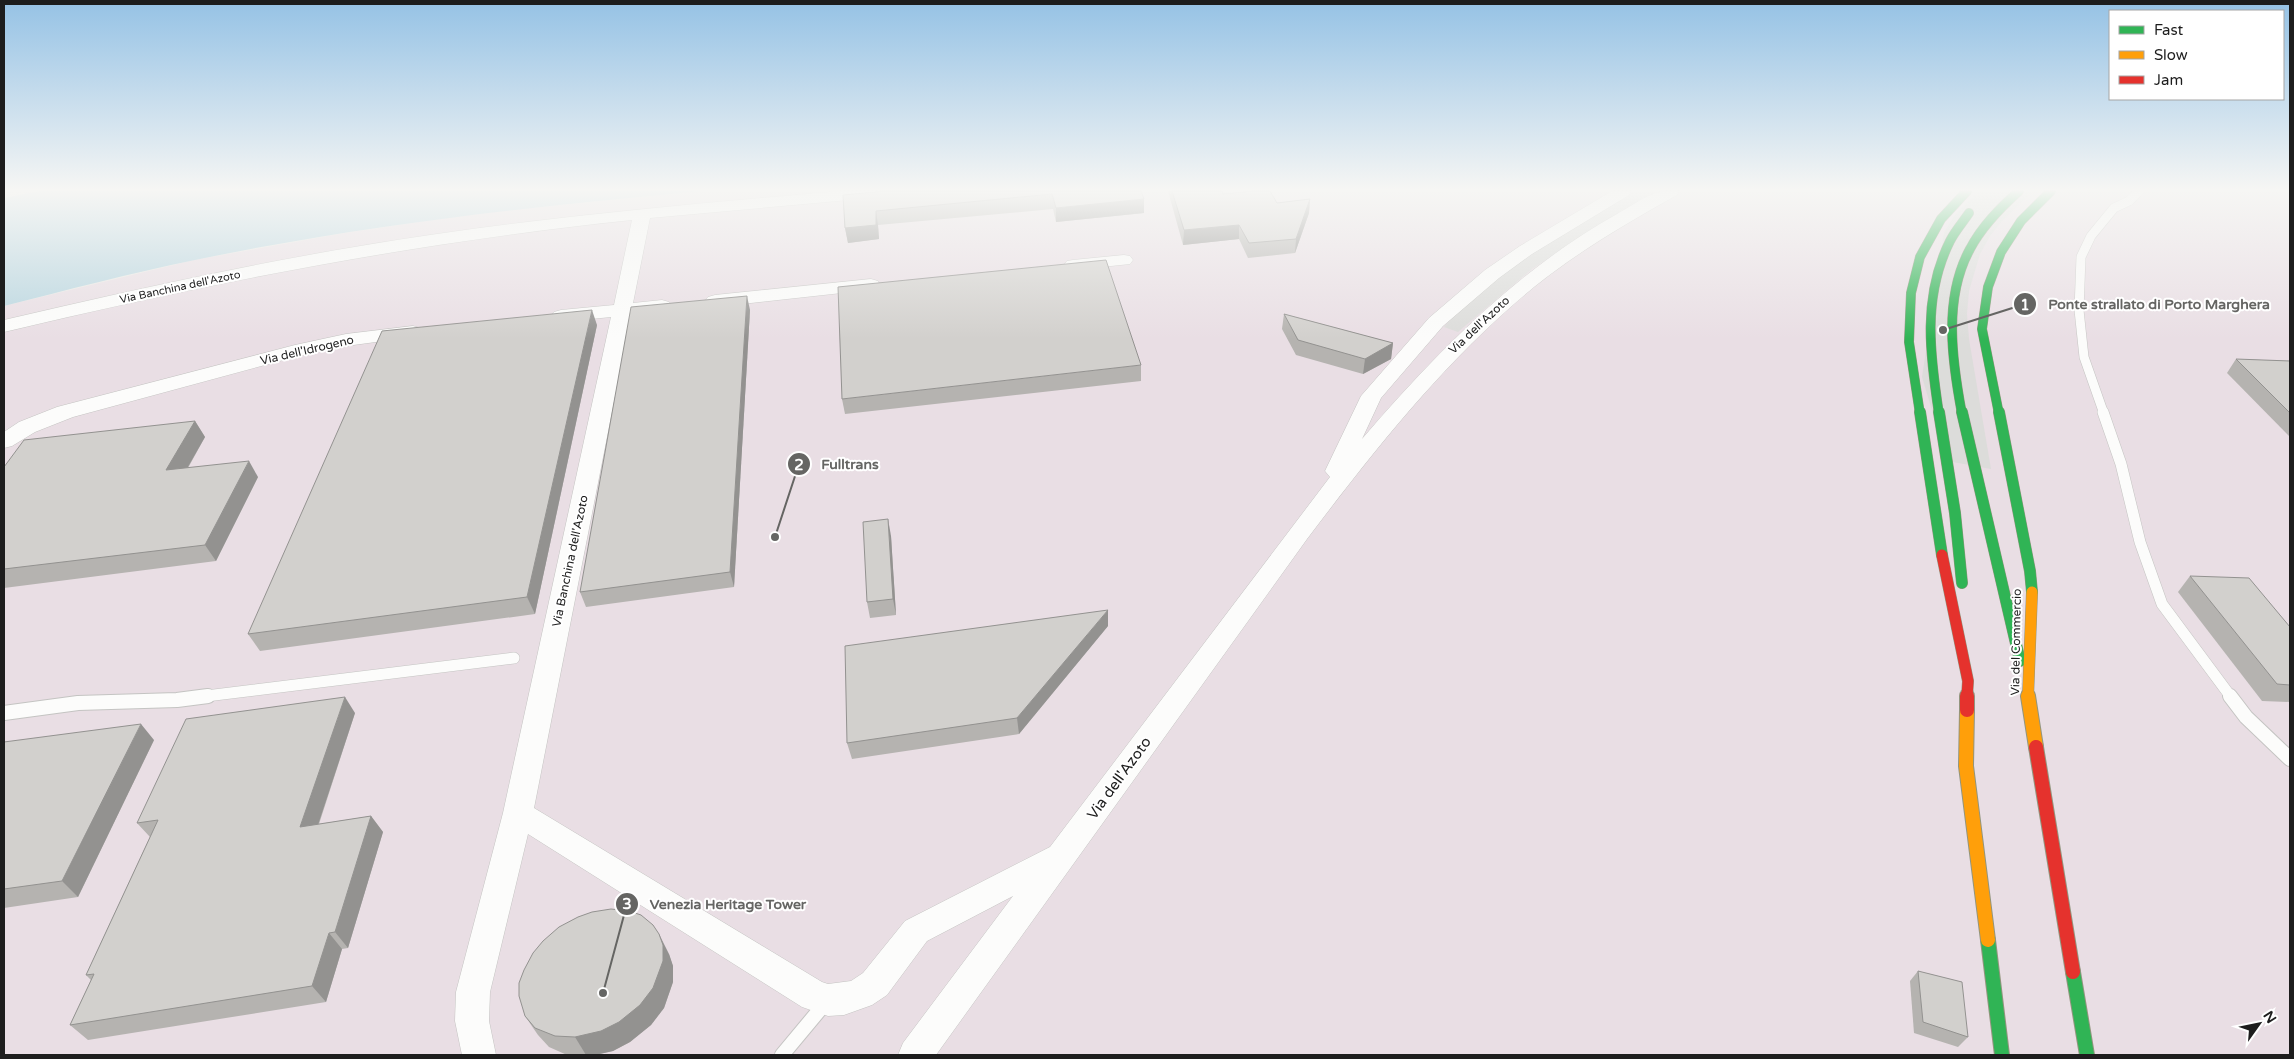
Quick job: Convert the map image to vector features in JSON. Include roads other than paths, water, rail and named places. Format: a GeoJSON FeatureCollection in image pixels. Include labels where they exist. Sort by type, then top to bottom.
{"type":"FeatureCollection","features":[{"type":"Feature","properties":{"kind":"street","name":"Via Banchina dell'Azoto"},"geometry":{"type":"LineString","coordinates":[[4,326],[320,258],[430,240]]}},
{"type":"Feature","properties":{"kind":"street","name":"Via Banchina dell'Azoto"},"geometry":{"type":"LineString","coordinates":[[479,1055],[472,1021],[473,992],[518,813],[636,240]]}},
{"type":"Feature","properties":{"kind":"street","name":"Via dell'Azoto"},"geometry":{"type":"LineString","coordinates":[[1323,501],[1371,396],[1436,322],[1492,274],[1542,240]]}},
{"type":"Feature","properties":{"kind":"street","name":"Via dell'Azoto"},"geometry":{"type":"LineString","coordinates":[[1323,501],[1386,400],[1451,330],[1466,314],[1521,270],[1566,240]]}},
{"type":"Feature","properties":{"kind":"street","name":"Via dell'Azoto"},"geometry":{"type":"LineString","coordinates":[[915,1055],[1323,501],[1412,392],[1442,360],[1498,307],[1525,284],[1586,240]]}},
{"type":"Feature","properties":{"kind":"street"},"geometry":{"type":"LineString","coordinates":[[1929,240],[1920,257],[1911,293],[1909,310],[1910,342],[1926,461],[1968,681]]}},
{"type":"Feature","properties":{"kind":"street"},"geometry":{"type":"LineString","coordinates":[[1950,240],[1937,268],[1929,315],[1932,367],[1960,535],[1968,681],[1966,766],[2002,1055]]}},
{"type":"Feature","properties":{"kind":"street"},"geometry":{"type":"LineString","coordinates":[[1974,240],[1968,252],[1955,293],[1952,340],[1962,403],[2027,692]]}},
{"type":"Feature","properties":{"kind":"street","name":"Via del Commercio"},"geometry":{"type":"LineString","coordinates":[[2007,240],[1999,256],[1985,298],[1982,329],[2030,572],[2033,600],[2027,692],[2087,1055]]}},
{"type":"Feature","properties":{"kind":"street"},"geometry":{"type":"LineString","coordinates":[[1056,266],[1124,260]]}},
{"type":"Feature","properties":{"kind":"street"},"geometry":{"type":"LineString","coordinates":[[698,302],[890,283]]}},
{"type":"Feature","properties":{"kind":"street"},"geometry":{"type":"LineString","coordinates":[[544,318],[679,304]]}},
{"type":"Feature","properties":{"kind":"street","name":"Via dell'Idrogeno"},"geometry":{"type":"LineString","coordinates":[[4,441],[33,424],[65,412],[285,353],[346,340],[428,330]]}},
{"type":"Feature","properties":{"kind":"street"},"geometry":{"type":"LineString","coordinates":[[518,813],[814,996],[828,1000],[844,999],[875,984],[916,932],[1062,854]]}},
{"type":"Feature","properties":{"kind":"lane"},"geometry":{"type":"LineString","coordinates":[[2089,240],[2081,257],[2079,310],[2084,358],[2121,464],[2140,542],[2162,604],[2246,717],[2290,759]]}},
{"type":"Feature","properties":{"kind":"lane"},"geometry":{"type":"LineString","coordinates":[[4,713],[78,703],[177,700],[514,658]]}},
{"type":"Feature","properties":{"kind":"lane"},"geometry":{"type":"LineString","coordinates":[[782,1055],[828,1000]]}},
{"type":"Feature","properties":{"kind":"water"},"geometry":{"type":"Polygon","coordinates":[[[4,240],[301,240],[171,265],[4,306],[4,240]]]}},
{"type":"Feature","properties":{"kind":"place","name":"Ponte strallato di Porto Marghera"},"geometry":{"type":"Point","coordinates":[1943,330]}},
{"type":"Feature","properties":{"kind":"place","name":"Fulltrans"},"geometry":{"type":"Point","coordinates":[775,537]}},
{"type":"Feature","properties":{"kind":"place","name":"Venezia Heritage Tower"},"geometry":{"type":"Point","coordinates":[603,993]}}]}
